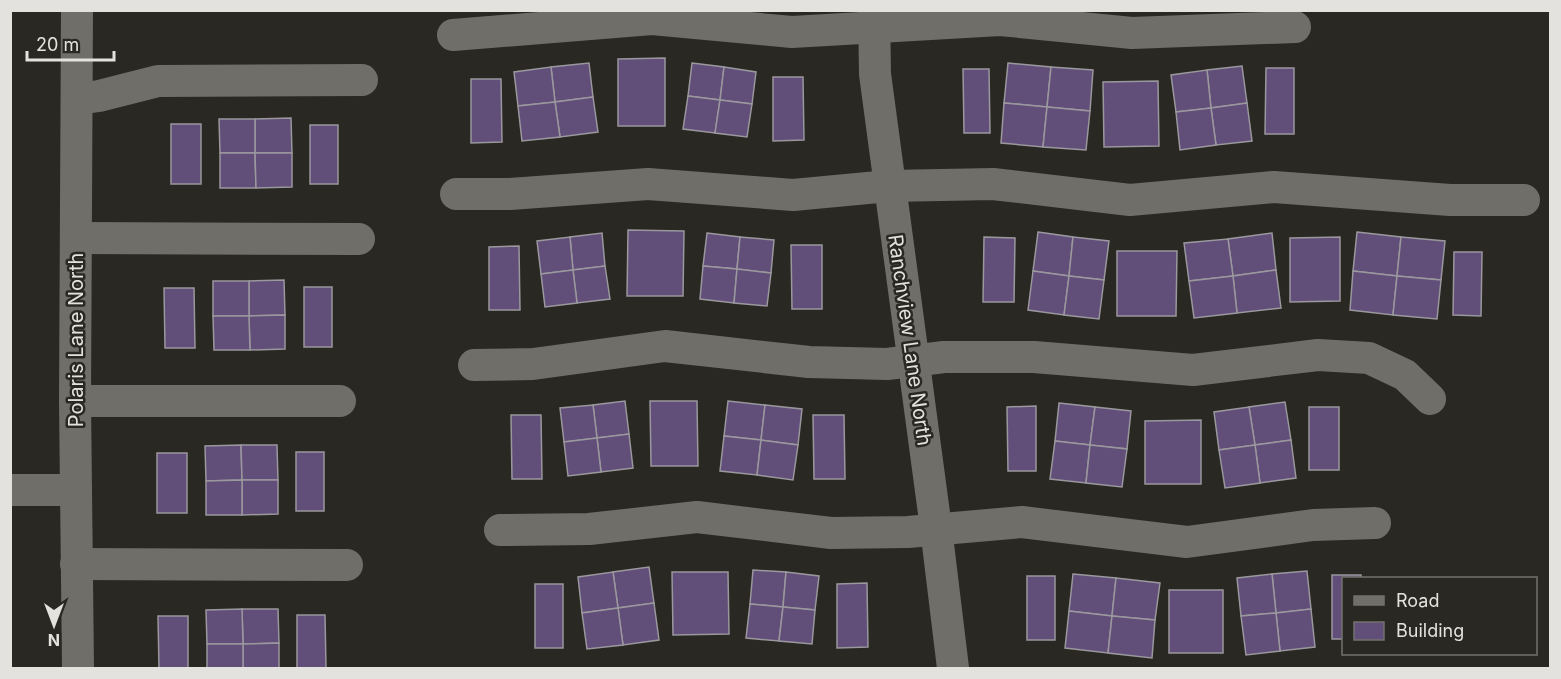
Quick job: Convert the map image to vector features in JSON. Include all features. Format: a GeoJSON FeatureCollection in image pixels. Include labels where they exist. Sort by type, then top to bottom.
{"type":"FeatureCollection","features":[{"type":"Feature","properties":{"kind":"street","name":"Polaris Lane North"},"geometry":{"type":"LineString","coordinates":[[77,10],[75,401],[78,669]]}},
{"type":"Feature","properties":{"kind":"street"},"geometry":{"type":"LineString","coordinates":[[453,35],[652,19],[792,32],[874,19],[1000,20],[1132,33],[1295,27]]}},
{"type":"Feature","properties":{"kind":"street","name":"Ranchview Lane North"},"geometry":{"type":"LineString","coordinates":[[874,19],[875,74],[936,528],[952,669]]}},
{"type":"Feature","properties":{"kind":"street"},"geometry":{"type":"LineString","coordinates":[[77,99],[99,96],[158,81],[362,80]]}},
{"type":"Feature","properties":{"kind":"street"},"geometry":{"type":"LineString","coordinates":[[456,194],[510,194],[648,184],[794,195],[889,186],[993,184],[1130,200],[1274,187],[1450,200],[1524,200]]}},
{"type":"Feature","properties":{"kind":"street"},"geometry":{"type":"LineString","coordinates":[[76,238],[359,239]]}},
{"type":"Feature","properties":{"kind":"street"},"geometry":{"type":"LineString","coordinates":[[474,365],[533,364],[665,346],[809,362],[887,364],[944,357],[1034,357],[1193,370],[1318,355],[1369,358],[1405,375],[1430,399]]}},
{"type":"Feature","properties":{"kind":"street"},"geometry":{"type":"LineString","coordinates":[[75,401],[340,401]]}},
{"type":"Feature","properties":{"kind":"street"},"geometry":{"type":"LineString","coordinates":[[10,490],[76,490]]}},
{"type":"Feature","properties":{"kind":"street"},"geometry":{"type":"LineString","coordinates":[[500,530],[590,529],[697,517],[831,533],[908,532],[1022,522],[1187,542],[1313,525],[1375,523]]}},
{"type":"Feature","properties":{"kind":"street"},"geometry":{"type":"LineString","coordinates":[[76,564],[347,565]]}},
{"type":"Feature","properties":{"kind":"building"},"geometry":{"type":"Polygon","coordinates":[[[665,58],[665,126],[618,126],[618,59],[665,58]]]}},
{"type":"Feature","properties":{"kind":"building"},"geometry":{"type":"Polygon","coordinates":[[[589,63],[593,97],[555,102],[551,67],[589,63]]]}},
{"type":"Feature","properties":{"kind":"building"},"geometry":{"type":"Polygon","coordinates":[[[692,63],[724,67],[720,100],[688,96],[692,63]]]}},
{"type":"Feature","properties":{"kind":"building"},"geometry":{"type":"Polygon","coordinates":[[[1008,63],[1051,67],[1047,107],[1004,103],[1008,63]]]}},
{"type":"Feature","properties":{"kind":"building"},"geometry":{"type":"Polygon","coordinates":[[[1242,66],[1247,103],[1211,108],[1207,70],[1242,66]]]}},
{"type":"Feature","properties":{"kind":"building"},"geometry":{"type":"Polygon","coordinates":[[[551,67],[555,102],[518,106],[514,72],[551,67]]]}},
{"type":"Feature","properties":{"kind":"building"},"geometry":{"type":"Polygon","coordinates":[[[724,67],[756,72],[752,104],[720,100],[724,67]]]}},
{"type":"Feature","properties":{"kind":"building"},"geometry":{"type":"Polygon","coordinates":[[[1051,67],[1093,70],[1090,111],[1047,107],[1051,67]]]}},
{"type":"Feature","properties":{"kind":"building"},"geometry":{"type":"Polygon","coordinates":[[[1266,68],[1294,68],[1294,134],[1265,134],[1266,68]]]}},
{"type":"Feature","properties":{"kind":"building"},"geometry":{"type":"Polygon","coordinates":[[[963,69],[989,69],[990,133],[964,133],[963,69]]]}},
{"type":"Feature","properties":{"kind":"building"},"geometry":{"type":"Polygon","coordinates":[[[1207,70],[1211,108],[1176,112],[1171,75],[1207,70]]]}},
{"type":"Feature","properties":{"kind":"building"},"geometry":{"type":"Polygon","coordinates":[[[773,77],[803,77],[804,140],[773,141],[773,77]]]}},
{"type":"Feature","properties":{"kind":"building"},"geometry":{"type":"Polygon","coordinates":[[[471,79],[501,79],[502,142],[471,143],[471,79]]]}},
{"type":"Feature","properties":{"kind":"building"},"geometry":{"type":"Polygon","coordinates":[[[1158,81],[1159,146],[1104,147],[1103,82],[1158,81]]]}},
{"type":"Feature","properties":{"kind":"building"},"geometry":{"type":"Polygon","coordinates":[[[688,96],[720,100],[715,133],[683,129],[688,96]]]}},
{"type":"Feature","properties":{"kind":"building"},"geometry":{"type":"Polygon","coordinates":[[[593,97],[598,132],[560,137],[555,102],[593,97]]]}},
{"type":"Feature","properties":{"kind":"building"},"geometry":{"type":"Polygon","coordinates":[[[720,100],[752,104],[747,137],[715,133],[720,100]]]}},
{"type":"Feature","properties":{"kind":"building"},"geometry":{"type":"Polygon","coordinates":[[[555,102],[560,137],[522,141],[518,106],[555,102]]]}},
{"type":"Feature","properties":{"kind":"building"},"geometry":{"type":"Polygon","coordinates":[[[1004,103],[1047,107],[1043,147],[1001,143],[1004,103]]]}},
{"type":"Feature","properties":{"kind":"building"},"geometry":{"type":"Polygon","coordinates":[[[1247,103],[1252,141],[1216,145],[1211,108],[1247,103]]]}},
{"type":"Feature","properties":{"kind":"building"},"geometry":{"type":"Polygon","coordinates":[[[1047,107],[1090,111],[1086,150],[1043,147],[1047,107]]]}},
{"type":"Feature","properties":{"kind":"building"},"geometry":{"type":"Polygon","coordinates":[[[1211,108],[1216,145],[1180,150],[1176,112],[1211,108]]]}},
{"type":"Feature","properties":{"kind":"building"},"geometry":{"type":"Polygon","coordinates":[[[291,118],[292,153],[255,153],[255,119],[291,118]]]}},
{"type":"Feature","properties":{"kind":"building"},"geometry":{"type":"Polygon","coordinates":[[[219,119],[255,119],[255,153],[220,153],[219,119]]]}},
{"type":"Feature","properties":{"kind":"building"},"geometry":{"type":"Polygon","coordinates":[[[171,124],[201,124],[201,184],[171,184],[171,124]]]}},
{"type":"Feature","properties":{"kind":"building"},"geometry":{"type":"Polygon","coordinates":[[[310,125],[338,125],[338,184],[310,184],[310,125]]]}},
{"type":"Feature","properties":{"kind":"building"},"geometry":{"type":"Polygon","coordinates":[[[220,153],[255,153],[256,188],[220,188],[220,153]]]}},
{"type":"Feature","properties":{"kind":"building"},"geometry":{"type":"Polygon","coordinates":[[[255,153],[292,153],[292,187],[256,188],[255,153]]]}},
{"type":"Feature","properties":{"kind":"building"},"geometry":{"type":"Polygon","coordinates":[[[628,230],[684,231],[683,296],[627,296],[628,230]]]}},
{"type":"Feature","properties":{"kind":"building"},"geometry":{"type":"Polygon","coordinates":[[[1038,232],[1073,237],[1069,276],[1033,271],[1038,232]]]}},
{"type":"Feature","properties":{"kind":"building"},"geometry":{"type":"Polygon","coordinates":[[[1357,232],[1401,237],[1397,276],[1353,271],[1357,232]]]}},
{"type":"Feature","properties":{"kind":"building"},"geometry":{"type":"Polygon","coordinates":[[[602,233],[605,266],[573,270],[570,237],[602,233]]]}},
{"type":"Feature","properties":{"kind":"building"},"geometry":{"type":"Polygon","coordinates":[[[707,233],[740,237],[737,269],[703,266],[707,233]]]}},
{"type":"Feature","properties":{"kind":"building"},"geometry":{"type":"Polygon","coordinates":[[[1272,233],[1276,270],[1233,276],[1228,239],[1272,233]]]}},
{"type":"Feature","properties":{"kind":"building"},"geometry":{"type":"Polygon","coordinates":[[[570,237],[573,270],[541,274],[537,241],[570,237]]]}},
{"type":"Feature","properties":{"kind":"building"},"geometry":{"type":"Polygon","coordinates":[[[740,237],[774,240],[771,273],[737,269],[740,237]]]}},
{"type":"Feature","properties":{"kind":"building"},"geometry":{"type":"Polygon","coordinates":[[[984,237],[1015,238],[1014,302],[983,302],[984,237]]]}},
{"type":"Feature","properties":{"kind":"building"},"geometry":{"type":"Polygon","coordinates":[[[1073,237],[1109,241],[1104,280],[1069,276],[1073,237]]]}},
{"type":"Feature","properties":{"kind":"building"},"geometry":{"type":"Polygon","coordinates":[[[1340,237],[1340,301],[1290,302],[1290,238],[1340,237]]]}},
{"type":"Feature","properties":{"kind":"building"},"geometry":{"type":"Polygon","coordinates":[[[1401,237],[1445,241],[1441,280],[1397,276],[1401,237]]]}},
{"type":"Feature","properties":{"kind":"building"},"geometry":{"type":"Polygon","coordinates":[[[1228,239],[1233,276],[1189,281],[1184,243],[1228,239]]]}},
{"type":"Feature","properties":{"kind":"building"},"geometry":{"type":"Polygon","coordinates":[[[791,245],[822,245],[822,309],[792,309],[791,245]]]}},
{"type":"Feature","properties":{"kind":"building"},"geometry":{"type":"Polygon","coordinates":[[[519,246],[520,310],[489,310],[489,247],[519,246]]]}},
{"type":"Feature","properties":{"kind":"building"},"geometry":{"type":"Polygon","coordinates":[[[1117,251],[1177,251],[1176,316],[1117,316],[1117,251]]]}},
{"type":"Feature","properties":{"kind":"building"},"geometry":{"type":"Polygon","coordinates":[[[1454,252],[1482,252],[1481,316],[1453,315],[1454,252]]]}},
{"type":"Feature","properties":{"kind":"building"},"geometry":{"type":"Polygon","coordinates":[[[605,266],[610,299],[577,303],[573,270],[605,266]]]}},
{"type":"Feature","properties":{"kind":"building"},"geometry":{"type":"Polygon","coordinates":[[[703,266],[737,269],[734,303],[700,299],[703,266]]]}},
{"type":"Feature","properties":{"kind":"building"},"geometry":{"type":"Polygon","coordinates":[[[737,269],[771,273],[767,306],[734,303],[737,269]]]}},
{"type":"Feature","properties":{"kind":"building"},"geometry":{"type":"Polygon","coordinates":[[[573,270],[577,303],[545,307],[541,274],[573,270]]]}},
{"type":"Feature","properties":{"kind":"building"},"geometry":{"type":"Polygon","coordinates":[[[1276,270],[1281,308],[1237,313],[1233,276],[1276,270]]]}},
{"type":"Feature","properties":{"kind":"building"},"geometry":{"type":"Polygon","coordinates":[[[1033,271],[1069,276],[1064,315],[1028,310],[1033,271]]]}},
{"type":"Feature","properties":{"kind":"building"},"geometry":{"type":"Polygon","coordinates":[[[1353,271],[1397,276],[1393,315],[1350,310],[1353,271]]]}},
{"type":"Feature","properties":{"kind":"building"},"geometry":{"type":"Polygon","coordinates":[[[1069,276],[1104,280],[1099,319],[1064,315],[1069,276]]]}},
{"type":"Feature","properties":{"kind":"building"},"geometry":{"type":"Polygon","coordinates":[[[1233,276],[1237,313],[1194,318],[1189,281],[1233,276]]]}},
{"type":"Feature","properties":{"kind":"building"},"geometry":{"type":"Polygon","coordinates":[[[1397,276],[1441,280],[1437,319],[1393,315],[1397,276]]]}},
{"type":"Feature","properties":{"kind":"building"},"geometry":{"type":"Polygon","coordinates":[[[284,280],[285,315],[249,316],[249,281],[284,280]]]}},
{"type":"Feature","properties":{"kind":"building"},"geometry":{"type":"Polygon","coordinates":[[[213,281],[249,281],[249,316],[213,316],[213,281]]]}},
{"type":"Feature","properties":{"kind":"building"},"geometry":{"type":"Polygon","coordinates":[[[304,287],[332,287],[332,347],[304,347],[304,287]]]}},
{"type":"Feature","properties":{"kind":"building"},"geometry":{"type":"Polygon","coordinates":[[[164,288],[194,288],[195,348],[165,348],[164,288]]]}},
{"type":"Feature","properties":{"kind":"building"},"geometry":{"type":"Polygon","coordinates":[[[285,315],[285,349],[250,350],[249,316],[285,315]]]}},
{"type":"Feature","properties":{"kind":"building"},"geometry":{"type":"Polygon","coordinates":[[[213,316],[249,316],[250,350],[214,350],[213,316]]]}},
{"type":"Feature","properties":{"kind":"building"},"geometry":{"type":"Polygon","coordinates":[[[625,401],[629,434],[597,438],[593,405],[625,401]]]}},
{"type":"Feature","properties":{"kind":"building"},"geometry":{"type":"Polygon","coordinates":[[[650,401],[697,401],[698,466],[651,466],[650,401]]]}},
{"type":"Feature","properties":{"kind":"building"},"geometry":{"type":"Polygon","coordinates":[[[728,401],[765,405],[761,440],[724,436],[728,401]]]}},
{"type":"Feature","properties":{"kind":"building"},"geometry":{"type":"Polygon","coordinates":[[[1285,402],[1291,440],[1255,445],[1249,407],[1285,402]]]}},
{"type":"Feature","properties":{"kind":"building"},"geometry":{"type":"Polygon","coordinates":[[[1059,403],[1095,407],[1090,445],[1055,441],[1059,403]]]}},
{"type":"Feature","properties":{"kind":"building"},"geometry":{"type":"Polygon","coordinates":[[[593,405],[597,438],[564,442],[560,408],[593,405]]]}},
{"type":"Feature","properties":{"kind":"building"},"geometry":{"type":"Polygon","coordinates":[[[765,405],[802,409],[798,445],[761,440],[765,405]]]}},
{"type":"Feature","properties":{"kind":"building"},"geometry":{"type":"Polygon","coordinates":[[[1036,406],[1036,471],[1008,471],[1007,407],[1036,406]]]}},
{"type":"Feature","properties":{"kind":"building"},"geometry":{"type":"Polygon","coordinates":[[[1095,407],[1131,411],[1127,449],[1090,445],[1095,407]]]}},
{"type":"Feature","properties":{"kind":"building"},"geometry":{"type":"Polygon","coordinates":[[[1249,407],[1255,445],[1219,450],[1214,412],[1249,407]]]}},
{"type":"Feature","properties":{"kind":"building"},"geometry":{"type":"Polygon","coordinates":[[[1309,407],[1339,407],[1339,470],[1309,470],[1309,407]]]}},
{"type":"Feature","properties":{"kind":"building"},"geometry":{"type":"Polygon","coordinates":[[[511,415],[541,415],[542,479],[512,479],[511,415]]]}},
{"type":"Feature","properties":{"kind":"building"},"geometry":{"type":"Polygon","coordinates":[[[813,415],[844,415],[845,479],[814,479],[813,415]]]}},
{"type":"Feature","properties":{"kind":"building"},"geometry":{"type":"Polygon","coordinates":[[[1201,420],[1201,484],[1145,484],[1145,421],[1201,420]]]}},
{"type":"Feature","properties":{"kind":"building"},"geometry":{"type":"Polygon","coordinates":[[[629,434],[633,468],[601,472],[597,438],[629,434]]]}},
{"type":"Feature","properties":{"kind":"building"},"geometry":{"type":"Polygon","coordinates":[[[724,436],[761,440],[757,475],[720,471],[724,436]]]}},
{"type":"Feature","properties":{"kind":"building"},"geometry":{"type":"Polygon","coordinates":[[[597,438],[601,472],[568,476],[564,442],[597,438]]]}},
{"type":"Feature","properties":{"kind":"building"},"geometry":{"type":"Polygon","coordinates":[[[761,440],[798,445],[793,480],[757,475],[761,440]]]}},
{"type":"Feature","properties":{"kind":"building"},"geometry":{"type":"Polygon","coordinates":[[[1291,440],[1296,478],[1260,483],[1255,445],[1291,440]]]}},
{"type":"Feature","properties":{"kind":"building"},"geometry":{"type":"Polygon","coordinates":[[[1055,441],[1090,445],[1086,483],[1050,479],[1055,441]]]}},
{"type":"Feature","properties":{"kind":"building"},"geometry":{"type":"Polygon","coordinates":[[[241,445],[242,480],[206,481],[205,446],[241,445]]]}},
{"type":"Feature","properties":{"kind":"building"},"geometry":{"type":"Polygon","coordinates":[[[241,445],[277,445],[278,480],[242,480],[241,445]]]}},
{"type":"Feature","properties":{"kind":"building"},"geometry":{"type":"Polygon","coordinates":[[[1090,445],[1127,449],[1122,487],[1086,483],[1090,445]]]}},
{"type":"Feature","properties":{"kind":"building"},"geometry":{"type":"Polygon","coordinates":[[[1255,445],[1260,483],[1225,488],[1219,450],[1255,445]]]}},
{"type":"Feature","properties":{"kind":"building"},"geometry":{"type":"Polygon","coordinates":[[[296,452],[324,452],[324,511],[296,511],[296,452]]]}},
{"type":"Feature","properties":{"kind":"building"},"geometry":{"type":"Polygon","coordinates":[[[157,453],[187,453],[187,513],[157,513],[157,453]]]}},
{"type":"Feature","properties":{"kind":"building"},"geometry":{"type":"Polygon","coordinates":[[[242,480],[278,480],[278,514],[242,515],[242,480]]]}},
{"type":"Feature","properties":{"kind":"building"},"geometry":{"type":"Polygon","coordinates":[[[242,480],[242,515],[206,515],[206,481],[242,480]]]}},
{"type":"Feature","properties":{"kind":"building"},"geometry":{"type":"Polygon","coordinates":[[[649,567],[654,603],[618,608],[613,572],[649,567]]]}},
{"type":"Feature","properties":{"kind":"building"},"geometry":{"type":"Polygon","coordinates":[[[753,570],[786,572],[783,607],[750,604],[753,570]]]}},
{"type":"Feature","properties":{"kind":"building"},"geometry":{"type":"Polygon","coordinates":[[[1307,571],[1311,609],[1276,613],[1272,574],[1307,571]]]}},
{"type":"Feature","properties":{"kind":"building"},"geometry":{"type":"Polygon","coordinates":[[[613,572],[618,608],[582,613],[578,577],[613,572]]]}},
{"type":"Feature","properties":{"kind":"building"},"geometry":{"type":"Polygon","coordinates":[[[672,572],[728,572],[729,634],[673,635],[672,572]]]}},
{"type":"Feature","properties":{"kind":"building"},"geometry":{"type":"Polygon","coordinates":[[[786,572],[819,576],[815,610],[783,607],[786,572]]]}},
{"type":"Feature","properties":{"kind":"building"},"geometry":{"type":"Polygon","coordinates":[[[1073,574],[1116,578],[1112,616],[1069,611],[1073,574]]]}},
{"type":"Feature","properties":{"kind":"building"},"geometry":{"type":"Polygon","coordinates":[[[1272,574],[1276,613],[1241,616],[1237,578],[1272,574]]]}},
{"type":"Feature","properties":{"kind":"building"},"geometry":{"type":"Polygon","coordinates":[[[1332,575],[1361,575],[1361,577],[1342,577],[1342,639],[1332,639],[1332,575]]]}},
{"type":"Feature","properties":{"kind":"building"},"geometry":{"type":"Polygon","coordinates":[[[1027,576],[1055,576],[1055,640],[1027,640],[1027,576]]]}},
{"type":"Feature","properties":{"kind":"building"},"geometry":{"type":"Polygon","coordinates":[[[1116,578],[1160,583],[1155,620],[1112,616],[1116,578]]]}},
{"type":"Feature","properties":{"kind":"building"},"geometry":{"type":"Polygon","coordinates":[[[867,583],[868,647],[837,648],[837,584],[867,583]]]}},
{"type":"Feature","properties":{"kind":"building"},"geometry":{"type":"Polygon","coordinates":[[[535,584],[563,584],[563,648],[535,648],[535,584]]]}},
{"type":"Feature","properties":{"kind":"building"},"geometry":{"type":"Polygon","coordinates":[[[1169,590],[1223,590],[1223,653],[1169,653],[1169,590]]]}},
{"type":"Feature","properties":{"kind":"building"},"geometry":{"type":"Polygon","coordinates":[[[654,603],[659,640],[623,645],[618,608],[654,603]]]}},
{"type":"Feature","properties":{"kind":"building"},"geometry":{"type":"Polygon","coordinates":[[[750,604],[783,607],[779,641],[746,638],[750,604]]]}},
{"type":"Feature","properties":{"kind":"building"},"geometry":{"type":"Polygon","coordinates":[[[783,607],[815,610],[812,644],[779,641],[783,607]]]}},
{"type":"Feature","properties":{"kind":"building"},"geometry":{"type":"Polygon","coordinates":[[[618,608],[623,645],[587,649],[582,613],[618,608]]]}},
{"type":"Feature","properties":{"kind":"building"},"geometry":{"type":"Polygon","coordinates":[[[242,609],[278,609],[279,643],[243,644],[242,609]]]}},
{"type":"Feature","properties":{"kind":"building"},"geometry":{"type":"Polygon","coordinates":[[[242,609],[243,644],[207,644],[206,610],[242,609]]]}},
{"type":"Feature","properties":{"kind":"building"},"geometry":{"type":"Polygon","coordinates":[[[1311,609],[1315,647],[1280,651],[1276,613],[1311,609]]]}},
{"type":"Feature","properties":{"kind":"building"},"geometry":{"type":"Polygon","coordinates":[[[1069,611],[1112,616],[1108,653],[1065,648],[1069,611]]]}},
{"type":"Feature","properties":{"kind":"building"},"geometry":{"type":"Polygon","coordinates":[[[1276,613],[1280,651],[1246,655],[1241,616],[1276,613]]]}},
{"type":"Feature","properties":{"kind":"building"},"geometry":{"type":"Polygon","coordinates":[[[297,615],[325,615],[326,668],[297,668],[297,615]]]}},
{"type":"Feature","properties":{"kind":"building"},"geometry":{"type":"Polygon","coordinates":[[[158,616],[188,616],[188,668],[159,668],[158,616]]]}},
{"type":"Feature","properties":{"kind":"building"},"geometry":{"type":"Polygon","coordinates":[[[1112,616],[1155,620],[1152,658],[1108,653],[1112,616]]]}},
{"type":"Feature","properties":{"kind":"building"},"geometry":{"type":"Polygon","coordinates":[[[279,643],[279,668],[243,668],[243,644],[279,643]]]}},
{"type":"Feature","properties":{"kind":"building"},"geometry":{"type":"Polygon","coordinates":[[[207,644],[243,644],[243,668],[207,668],[207,644]]]}}]}
